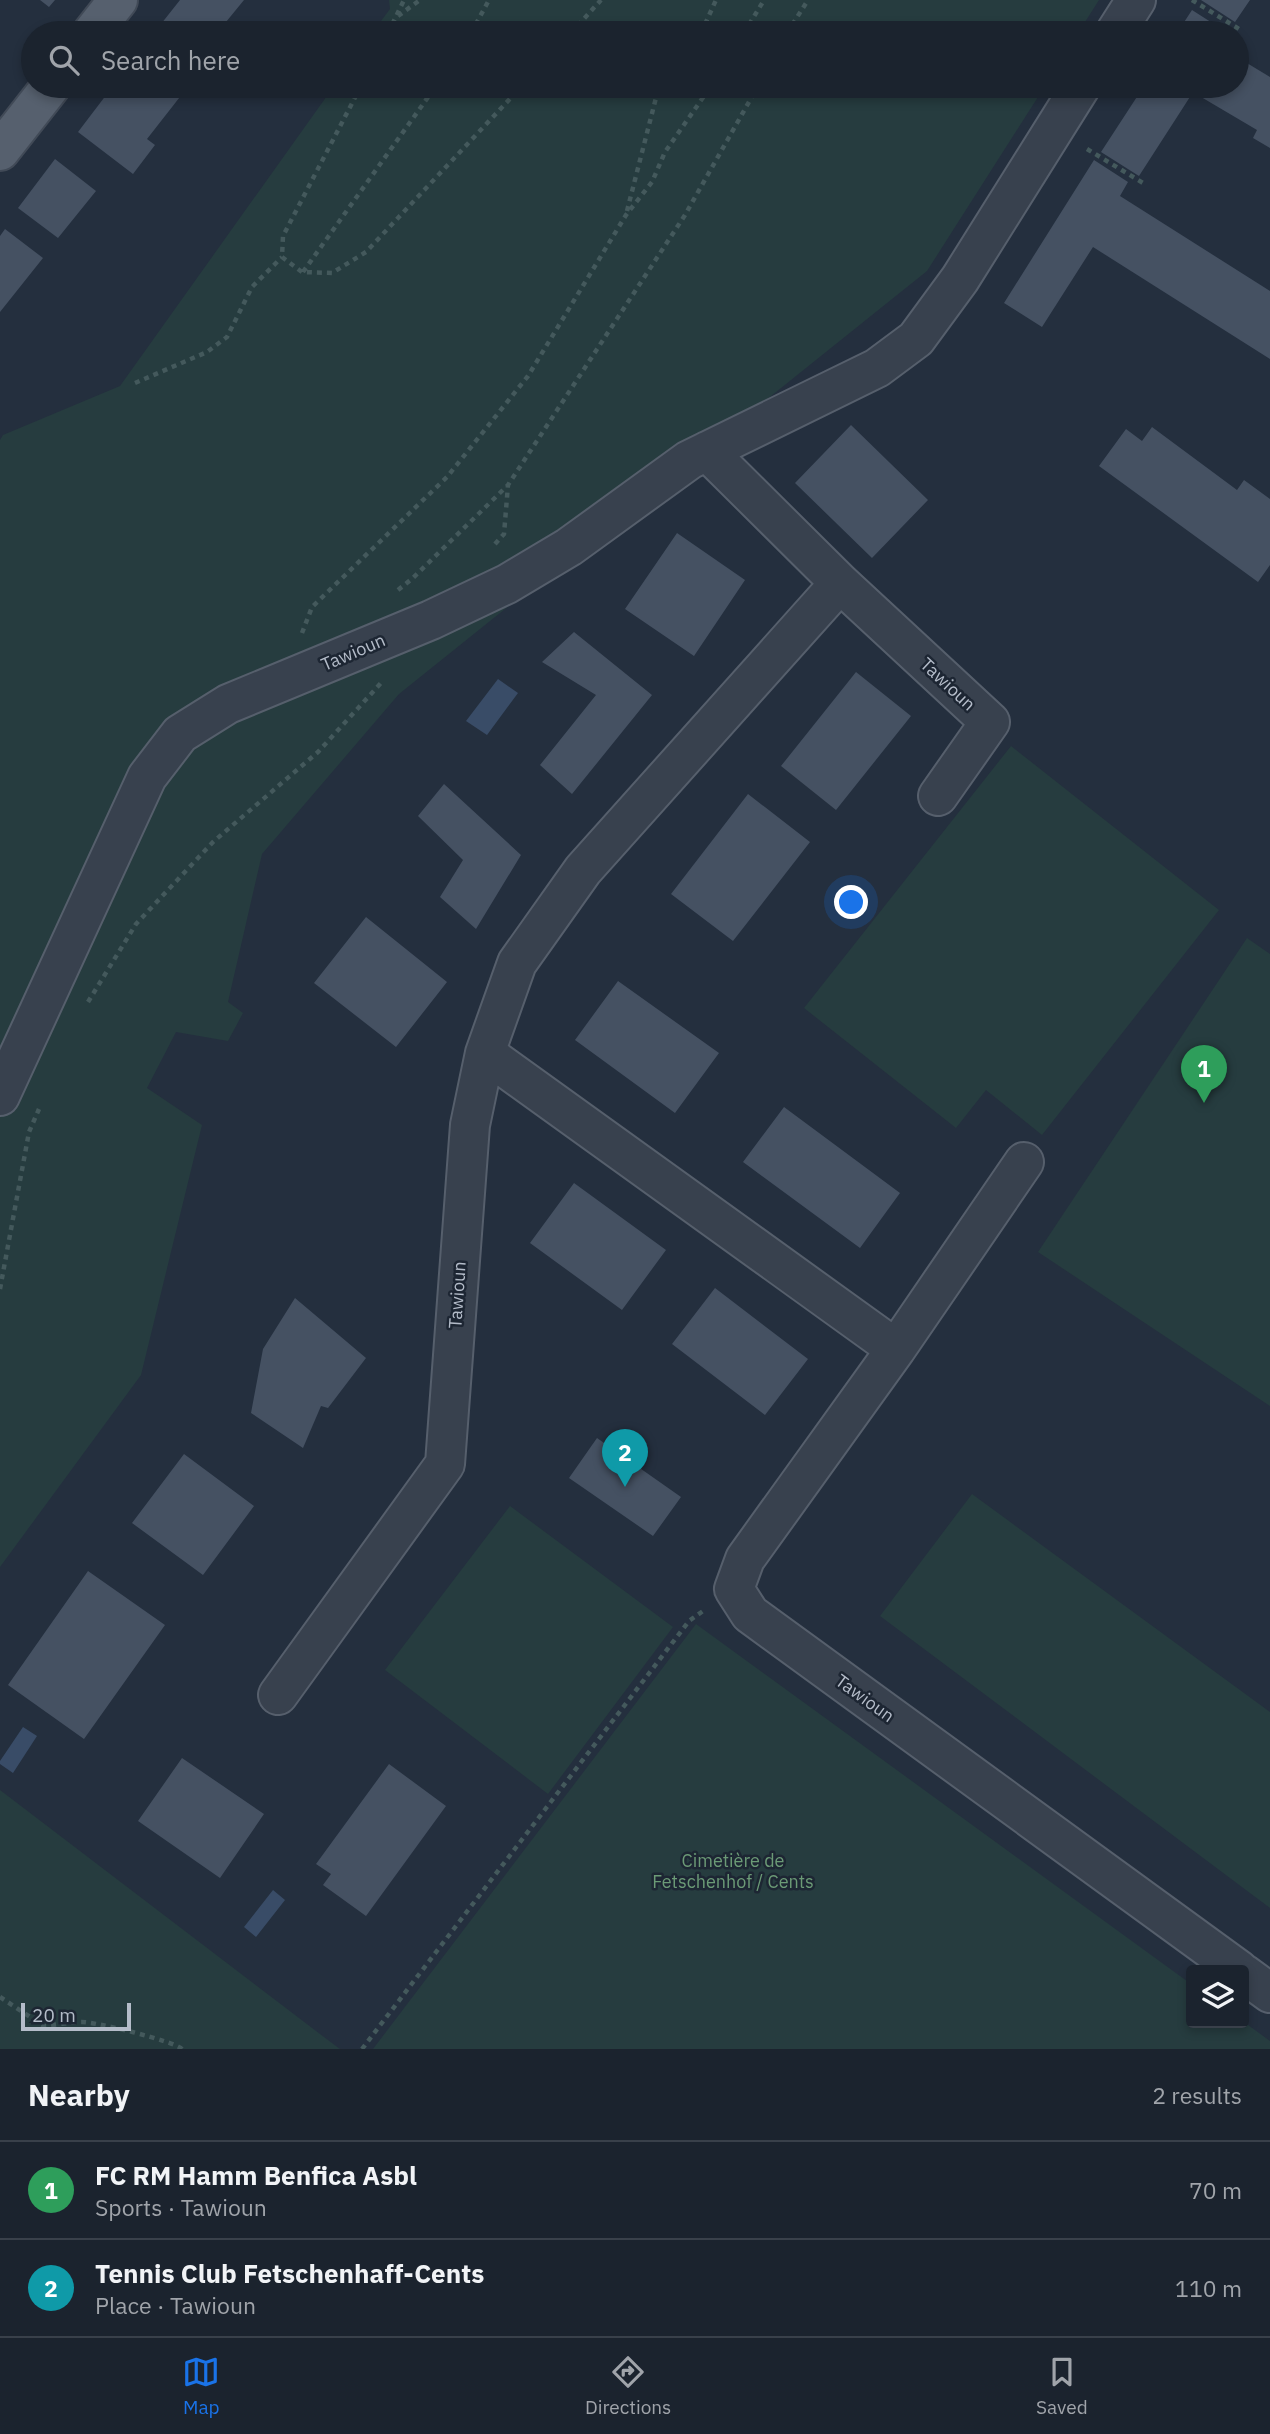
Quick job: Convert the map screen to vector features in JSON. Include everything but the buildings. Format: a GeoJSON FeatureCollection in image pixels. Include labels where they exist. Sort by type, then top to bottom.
{"type":"FeatureCollection","features":[{"type":"Feature","properties":{"kind":"main road"},"geometry":{"type":"LineString","coordinates":[[101,21],[118,0]]}},
{"type":"Feature","properties":{"kind":"main road"},"geometry":{"type":"LineString","coordinates":[[0,151],[42,98]]}},
{"type":"Feature","properties":{"kind":"street"},"geometry":{"type":"LineString","coordinates":[[1123,21],[1136,0]]}},
{"type":"Feature","properties":{"kind":"street"},"geometry":{"type":"LineString","coordinates":[[707,451],[877,369],[916,339],[960,279],[1074,98]]}},
{"type":"Feature","properties":{"kind":"street","name":"Tawioun"},"geometry":{"type":"LineString","coordinates":[[0,1096],[147,776],[180,734],[228,704],[430,620],[507,584],[569,547],[689,460],[707,451],[840,583],[990,722],[938,796]]}},
{"type":"Feature","properties":{"kind":"street","name":"Tawioun"},"geometry":{"type":"LineString","coordinates":[[278,1695],[445,1464],[470,1125],[485,1053],[517,963],[583,870],[840,583]]}},
{"type":"Feature","properties":{"kind":"street"},"geometry":{"type":"LineString","coordinates":[[485,1053],[896,1349]]}},
{"type":"Feature","properties":{"kind":"street"},"geometry":{"type":"LineString","coordinates":[[734,1589],[745,1559],[896,1349],[1024,1162]]}},
{"type":"Feature","properties":{"kind":"street","name":"Tawioun"},"geometry":{"type":"LineString","coordinates":[[734,1589],[750,1614],[1232,1965]]}},
{"type":"Feature","properties":{"kind":"street"},"geometry":{"type":"LineString","coordinates":[[1249,1978],[1270,1993]]}},
{"type":"Feature","properties":{"kind":"path"},"geometry":{"type":"LineString","coordinates":[[395,21],[404,0]]}},
{"type":"Feature","properties":{"kind":"path"},"geometry":{"type":"LineString","coordinates":[[397,18],[420,0]]}},
{"type":"Feature","properties":{"kind":"path"},"geometry":{"type":"LineString","coordinates":[[478,21],[489,0]]}},
{"type":"Feature","properties":{"kind":"path"},"geometry":{"type":"LineString","coordinates":[[582,21],[601,0]]}},
{"type":"Feature","properties":{"kind":"path"},"geometry":{"type":"LineString","coordinates":[[706,21],[716,0]]}},
{"type":"Feature","properties":{"kind":"path"},"geometry":{"type":"LineString","coordinates":[[751,21],[764,0]]}},
{"type":"Feature","properties":{"kind":"path"},"geometry":{"type":"LineString","coordinates":[[795,21],[808,0]]}},
{"type":"Feature","properties":{"kind":"path"},"geometry":{"type":"LineString","coordinates":[[1192,0],[1227,21]]}},
{"type":"Feature","properties":{"kind":"path"},"geometry":{"type":"LineString","coordinates":[[135,383],[207,352],[227,337],[252,287],[282,257],[283,236],[355,98]]}},
{"type":"Feature","properties":{"kind":"path"},"geometry":{"type":"LineString","coordinates":[[302,272],[427,98]]}},
{"type":"Feature","properties":{"kind":"path"},"geometry":{"type":"LineString","coordinates":[[282,257],[302,272],[332,273],[366,252],[511,98]]}},
{"type":"Feature","properties":{"kind":"path"},"geometry":{"type":"LineString","coordinates":[[626,215],[656,98]]}},
{"type":"Feature","properties":{"kind":"path"},"geometry":{"type":"LineString","coordinates":[[282,682],[312,607],[456,467],[528,376],[626,215],[652,182],[665,152],[703,98]]}},
{"type":"Feature","properties":{"kind":"path"},"geometry":{"type":"LineString","coordinates":[[391,596],[508,485],[685,215],[751,98]]}},
{"type":"Feature","properties":{"kind":"path"},"geometry":{"type":"LineString","coordinates":[[1100,158],[1143,183]]}},
{"type":"Feature","properties":{"kind":"path"},"geometry":{"type":"LineString","coordinates":[[81,1013],[136,924],[214,842],[318,752],[385,678]]}},
{"type":"Feature","properties":{"kind":"path"},"geometry":{"type":"LineString","coordinates":[[0,1289],[29,1132],[40,1108]]}},
{"type":"Feature","properties":{"kind":"path"},"geometry":{"type":"LineString","coordinates":[[362,2049],[689,1621],[734,1589]]}},
{"type":"Feature","properties":{"kind":"path"},"geometry":{"type":"LineString","coordinates":[[0,1997],[44,2026],[83,2022],[156,2038],[178,2045],[182,2049]]}},
{"type":"Feature","properties":{"kind":"green space"},"geometry":{"type":"Polygon","coordinates":[[[389,0],[1099,0],[1086,21],[381,21],[390,9],[389,0]]]}},
{"type":"Feature","properties":{"kind":"green space"},"geometry":{"type":"Polygon","coordinates":[[[325,98],[1037,98],[927,271],[399,694],[262,854],[228,1002],[243,1013],[228,1041],[176,1032],[147,1088],[202,1125],[141,1375],[0,1567],[0,440],[3,435],[120,386],[325,98]]]}},
{"type":"Feature","properties":{"kind":"green space"},"geometry":{"type":"Polygon","coordinates":[[[1011,746],[1219,910],[1042,1135],[986,1090],[956,1128],[804,1008],[1011,746]]]}},
{"type":"Feature","properties":{"kind":"green space"},"geometry":{"type":"Polygon","coordinates":[[[1247,938],[1270,954],[1270,1406],[1038,1252],[1247,938]]]}},
{"type":"Feature","properties":{"kind":"green space"},"geometry":{"type":"Polygon","coordinates":[[[972,1494],[1270,1712],[1270,1908],[880,1616],[972,1494]]]}},
{"type":"Feature","properties":{"kind":"green space"},"geometry":{"type":"Polygon","coordinates":[[[510,1506],[673,1627],[548,1794],[385,1670],[510,1506]]]}},
{"type":"Feature","properties":{"kind":"green space","name":"Cimetière de Fetschenhof / Cents"},"geometry":{"type":"Polygon","coordinates":[[[696,1624],[1186,1980],[1186,2028],[1249,2028],[1249,2026],[1270,2041],[1270,2049],[373,2049],[696,1624]]]}},
{"type":"Feature","properties":{"kind":"green space"},"geometry":{"type":"Polygon","coordinates":[[[0,1790],[320,2034],[340,2049],[0,2049],[0,1790]]]}},
{"type":"Feature","properties":{"kind":"water"},"geometry":{"type":"Polygon","coordinates":[[[498,679],[518,693],[487,735],[466,721],[498,679]]]}},
{"type":"Feature","properties":{"kind":"water"},"geometry":{"type":"Polygon","coordinates":[[[23,1727],[37,1736],[13,1773],[0,1764],[0,1761],[23,1727]]]}},
{"type":"Feature","properties":{"kind":"water"},"geometry":{"type":"Polygon","coordinates":[[[273,1890],[285,1900],[256,1937],[244,1927],[273,1890]]]}},
{"type":"Feature","properties":{"kind":"place","name":"FC RM Hamm Benfica Asbl"},"geometry":{"type":"Point","coordinates":[1204,1103]}},
{"type":"Feature","properties":{"kind":"place","name":"Tennis Club Fetschenhaff-Cents"},"geometry":{"type":"Point","coordinates":[625,1487]}}]}
